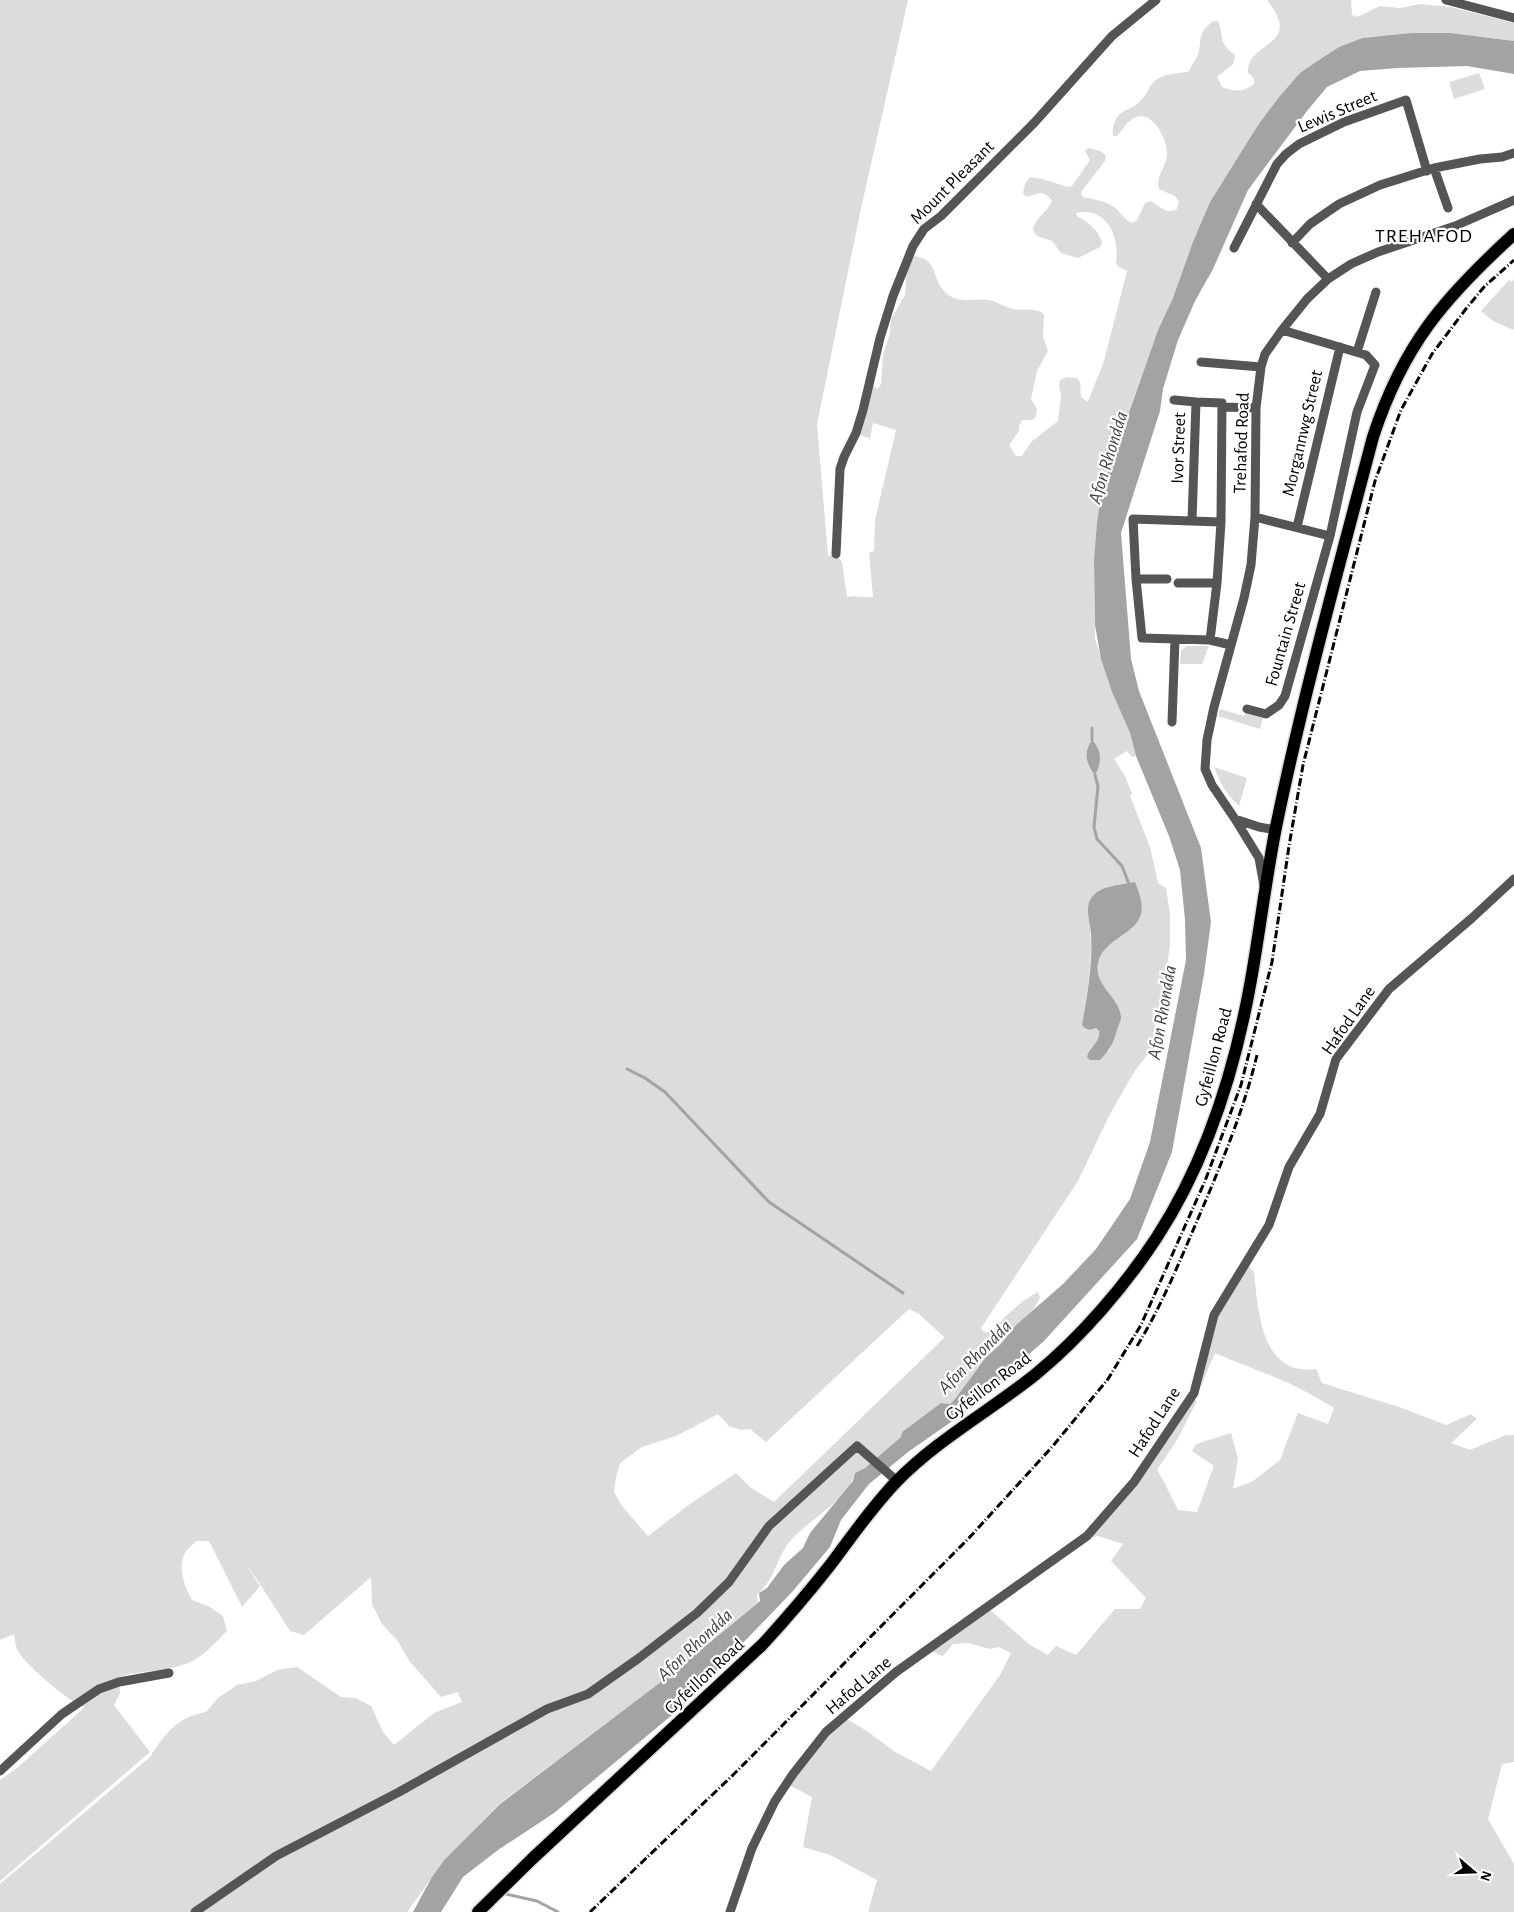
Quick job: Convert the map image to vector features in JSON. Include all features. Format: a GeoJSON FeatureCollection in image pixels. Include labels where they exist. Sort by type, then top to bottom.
{"type":"FeatureCollection","features":[{"type":"Feature","properties":{"kind":"main road","name":"Gyfeillon Road"},"geometry":{"type":"LineString","coordinates":[[478,1912],[532,1859],[762,1645],[796,1607],[868,1514],[892,1477],[1036,1373],[1065,1348],[1122,1284],[1156,1239],[1190,1179],[1206,1145],[1219,1108],[1243,1018],[1276,830],[1328,610],[1381,410],[1405,360],[1434,315],[1452,293],[1514,234]]}},
{"type":"Feature","properties":{"kind":"street","name":"Mount Pleasant"},"geometry":{"type":"LineString","coordinates":[[836,554],[840,469],[861,418],[880,338],[893,296],[913,246],[924,228],[941,216],[1034,123],[1112,36],[1156,0]]}},
{"type":"Feature","properties":{"kind":"street"},"geometry":{"type":"LineString","coordinates":[[1446,0],[1514,18]]}},
{"type":"Feature","properties":{"kind":"street","name":"Lewis Street"},"geometry":{"type":"LineString","coordinates":[[1234,248],[1277,164],[1299,144],[1344,122],[1406,100],[1430,169]]}},
{"type":"Feature","properties":{"kind":"street"},"geometry":{"type":"LineString","coordinates":[[1292,242],[1310,224],[1339,204],[1380,185],[1430,169],[1480,159],[1502,157],[1514,153]]}},
{"type":"Feature","properties":{"kind":"street"},"geometry":{"type":"LineString","coordinates":[[1430,169],[1448,208]]}},
{"type":"Feature","properties":{"kind":"street","name":"Trehafod Road"},"geometry":{"type":"LineString","coordinates":[[1266,894],[1258,858],[1212,785],[1205,769],[1208,732],[1249,573],[1255,517],[1256,408],[1261,367],[1265,354],[1307,300],[1328,279],[1351,264],[1378,252],[1455,226],[1514,200]]}},
{"type":"Feature","properties":{"kind":"street"},"geometry":{"type":"LineString","coordinates":[[1256,204],[1328,279]]}},
{"type":"Feature","properties":{"kind":"street"},"geometry":{"type":"LineString","coordinates":[[1357,352],[1376,292]]}},
{"type":"Feature","properties":{"kind":"street"},"geometry":{"type":"LineString","coordinates":[[1255,517],[1297,526],[1330,536],[1357,412],[1375,365],[1366,355],[1282,330]]}},
{"type":"Feature","properties":{"kind":"street","name":"Morgannwg Street"},"geometry":{"type":"LineString","coordinates":[[1297,526],[1340,347]]}},
{"type":"Feature","properties":{"kind":"street"},"geometry":{"type":"LineString","coordinates":[[1201,362],[1261,367]]}},
{"type":"Feature","properties":{"kind":"street"},"geometry":{"type":"LineString","coordinates":[[1174,400],[1196,402]]}},
{"type":"Feature","properties":{"kind":"street","name":"Ivor Street"},"geometry":{"type":"LineString","coordinates":[[1192,521],[1196,402],[1256,408]]}},
{"type":"Feature","properties":{"kind":"street"},"geometry":{"type":"LineString","coordinates":[[1210,640],[1217,583],[1221,522],[1222,405]]}},
{"type":"Feature","properties":{"kind":"street"},"geometry":{"type":"LineString","coordinates":[[1221,522],[1133,519],[1136,579],[1142,638],[1210,640],[1231,645]]}},
{"type":"Feature","properties":{"kind":"street","name":"Fountain Street"},"geometry":{"type":"LineString","coordinates":[[1247,709],[1266,714],[1279,705],[1285,696],[1330,536]]}},
{"type":"Feature","properties":{"kind":"street"},"geometry":{"type":"LineString","coordinates":[[1136,579],[1167,580]]}},
{"type":"Feature","properties":{"kind":"street"},"geometry":{"type":"LineString","coordinates":[[1178,583],[1217,583]]}},
{"type":"Feature","properties":{"kind":"street"},"geometry":{"type":"LineString","coordinates":[[1172,722],[1175,639]]}},
{"type":"Feature","properties":{"kind":"street"},"geometry":{"type":"LineString","coordinates":[[1235,819],[1276,830]]}},
{"type":"Feature","properties":{"kind":"street","name":"Hafod Lane"},"geometry":{"type":"LineString","coordinates":[[730,1912],[752,1848],[775,1801],[793,1774],[826,1732],[896,1672],[1087,1536],[1134,1482],[1194,1393],[1214,1315],[1269,1225],[1289,1167],[1320,1114],[1336,1059],[1389,988],[1472,918],[1514,879]]}},
{"type":"Feature","properties":{"kind":"street"},"geometry":{"type":"LineString","coordinates":[[195,1912],[276,1856],[398,1792],[547,1709],[588,1694],[639,1658],[697,1613],[729,1582],[769,1526],[857,1446],[892,1477]]}},
{"type":"Feature","properties":{"kind":"street"},"geometry":{"type":"LineString","coordinates":[[0,1772],[62,1714],[99,1689],[119,1682],[169,1673]]}},
{"type":"Feature","properties":{"kind":"shaded area"},"geometry":{"type":"Polygon","coordinates":[[[0,0],[908,0],[860,213],[817,424],[828,556],[836,554],[842,562],[847,597],[873,597],[869,553],[874,551],[875,520],[896,430],[873,423],[870,439],[856,433],[870,382],[877,389],[881,384],[883,355],[890,333],[891,319],[905,295],[907,267],[912,256],[921,257],[931,264],[941,287],[951,296],[961,300],[988,300],[1018,310],[1033,310],[1044,314],[1043,336],[1048,351],[1037,371],[1031,399],[1037,409],[1036,417],[1032,420],[1022,420],[1019,431],[1009,445],[1016,456],[1022,456],[1031,442],[1058,421],[1061,395],[1060,380],[1067,377],[1077,378],[1080,382],[1081,397],[1088,402],[1104,361],[1127,271],[1116,263],[1116,243],[1113,234],[1109,226],[1096,214],[1087,212],[1076,213],[1077,216],[1096,230],[1102,243],[1100,247],[1078,258],[1061,253],[1052,241],[1037,236],[1033,230],[1034,226],[1052,201],[1043,194],[1026,197],[1023,193],[1025,184],[1030,177],[1068,187],[1072,186],[1090,160],[1085,151],[1088,148],[1101,151],[1106,156],[1105,161],[1081,192],[1083,197],[1111,205],[1132,223],[1137,220],[1145,203],[1151,201],[1167,211],[1177,209],[1179,202],[1175,196],[1159,189],[1158,185],[1167,155],[1165,142],[1159,128],[1149,118],[1143,116],[1136,117],[1128,122],[1117,136],[1113,136],[1115,121],[1120,114],[1139,102],[1156,80],[1162,76],[1189,71],[1199,51],[1201,35],[1213,21],[1218,21],[1222,40],[1235,55],[1233,64],[1217,77],[1222,87],[1231,90],[1244,90],[1251,86],[1255,82],[1248,73],[1250,62],[1255,54],[1277,35],[1280,27],[1277,16],[1267,0],[1351,0],[1352,15],[1357,17],[1380,6],[1400,8],[1420,4],[1451,7],[1514,23],[1514,41],[1451,33],[1411,33],[1362,38],[1339,47],[1300,73],[1258,125],[1210,202],[1173,298],[1158,330],[1102,490],[1094,559],[1095,639],[1112,692],[1130,733],[1136,756],[1132,757],[1127,751],[1114,759],[1125,776],[1132,794],[1130,796],[1150,847],[1158,883],[1166,888],[1170,914],[1170,946],[1162,998],[1155,1020],[1154,1046],[1134,1072],[1109,1116],[1078,1181],[981,1328],[984,1332],[992,1332],[1013,1309],[1025,1300],[1038,1292],[1040,1298],[1033,1310],[986,1357],[955,1399],[950,1404],[941,1403],[902,1432],[901,1437],[865,1468],[855,1473],[844,1493],[803,1528],[787,1545],[771,1578],[757,1594],[758,1602],[673,1673],[499,1804],[445,1859],[407,1912],[0,1912],[0,1884],[150,1757],[173,1727],[188,1717],[206,1712],[218,1698],[237,1685],[256,1681],[277,1670],[297,1667],[341,1697],[356,1698],[371,1706],[383,1732],[394,1745],[434,1713],[462,1702],[458,1692],[441,1697],[410,1662],[397,1640],[382,1624],[372,1604],[371,1577],[304,1635],[290,1631],[258,1581],[244,1562],[260,1586],[242,1607],[209,1541],[196,1541],[186,1552],[183,1559],[182,1571],[185,1583],[192,1600],[210,1607],[223,1616],[227,1631],[204,1653],[188,1663],[171,1668],[119,1677],[120,1693],[114,1705],[150,1752],[0,1881],[0,1780],[17,1768],[85,1707],[59,1691],[28,1663],[17,1649],[14,1634],[0,1640],[0,0]],[[1088,914],[1091,956],[1082,1025],[1096,1028],[1099,1031],[1097,1041],[1090,1049],[1109,1051],[1121,1018],[1099,980],[1097,969],[1103,951],[1123,935],[1088,914]],[[909,1309],[766,1442],[750,1429],[741,1430],[729,1426],[718,1414],[676,1436],[642,1447],[620,1463],[614,1492],[622,1506],[648,1536],[690,1504],[736,1473],[750,1487],[774,1502],[943,1339],[944,1337],[919,1314],[909,1309]]]}},
{"type":"Feature","properties":{"kind":"shaded area"},"geometry":{"type":"Polygon","coordinates":[[[1411,33],[1451,33],[1514,41],[1514,74],[1467,66],[1398,68],[1360,71],[1327,87],[1248,190],[1213,269],[1195,301],[1178,340],[1163,389],[1160,411],[1121,533],[1131,659],[1139,691],[1201,848],[1211,922],[1204,974],[1172,1152],[1137,1239],[1044,1341],[971,1408],[908,1452],[869,1484],[841,1520],[830,1547],[792,1592],[672,1715],[554,1813],[498,1850],[463,1877],[441,1912],[413,1912],[432,1877],[445,1859],[500,1804],[674,1672],[760,1601],[759,1593],[767,1588],[784,1565],[803,1548],[810,1533],[853,1481],[855,1473],[865,1468],[901,1437],[902,1432],[941,1403],[950,1404],[986,1357],[1000,1345],[1016,1325],[1063,1284],[1096,1249],[1130,1199],[1150,1142],[1186,960],[1185,920],[1180,870],[1169,836],[1136,756],[1130,733],[1112,692],[1101,659],[1095,625],[1094,559],[1102,490],[1158,330],[1173,298],[1210,202],[1258,125],[1300,73],[1339,47],[1362,38],[1411,33]]]}},
{"type":"Feature","properties":{"kind":"shaded area"},"geometry":{"type":"Polygon","coordinates":[[[1479,73],[1485,89],[1454,99],[1449,82],[1479,73]]]}},
{"type":"Feature","properties":{"kind":"shaded area"},"geometry":{"type":"Polygon","coordinates":[[[1514,279],[1514,330],[1493,321],[1481,311],[1509,280],[1512,282],[1514,279]]]}},
{"type":"Feature","properties":{"kind":"shaded area"},"geometry":{"type":"Polygon","coordinates":[[[1187,646],[1209,646],[1202,664],[1180,664],[1181,650],[1187,646]]]}},
{"type":"Feature","properties":{"kind":"shaded area"},"geometry":{"type":"Polygon","coordinates":[[[1220,709],[1244,716],[1246,713],[1263,718],[1260,729],[1218,716],[1220,709]]]}},
{"type":"Feature","properties":{"kind":"shaded area"},"geometry":{"type":"Polygon","coordinates":[[[1092,740],[1098,748],[1100,757],[1095,775],[1089,766],[1087,758],[1087,749],[1092,740]]]}},
{"type":"Feature","properties":{"kind":"shaded area"},"geometry":{"type":"Polygon","coordinates":[[[1214,767],[1247,778],[1239,806],[1224,788],[1214,767]]]}},
{"type":"Feature","properties":{"kind":"shaded area"},"geometry":{"type":"Polygon","coordinates":[[[1135,882],[1141,901],[1141,912],[1138,921],[1132,928],[1108,946],[1098,963],[1100,979],[1117,1005],[1121,1019],[1113,1042],[1106,1053],[1100,1060],[1090,1060],[1087,1057],[1088,1053],[1097,1041],[1099,1031],[1096,1028],[1089,1030],[1082,1025],[1091,957],[1088,906],[1092,897],[1101,890],[1135,882]]]}},
{"type":"Feature","properties":{"kind":"shaded area"},"geometry":{"type":"Polygon","coordinates":[[[1247,1265],[1254,1272],[1261,1322],[1266,1338],[1273,1352],[1284,1363],[1298,1369],[1316,1369],[1322,1383],[1402,1408],[1446,1425],[1471,1414],[1477,1419],[1451,1443],[1470,1450],[1506,1435],[1514,1435],[1514,1762],[1502,1764],[1488,1819],[1514,1864],[1514,1912],[868,1912],[877,1880],[830,1855],[803,1847],[812,1797],[789,1785],[828,1735],[845,1718],[867,1731],[895,1752],[931,1771],[1000,1675],[1011,1653],[999,1647],[990,1649],[968,1643],[953,1644],[943,1656],[930,1651],[989,1609],[1030,1645],[1048,1655],[1056,1646],[1076,1655],[1115,1609],[1140,1609],[1146,1598],[1111,1561],[1123,1544],[1098,1536],[1090,1538],[1192,1398],[1197,1401],[1177,1440],[1157,1470],[1178,1510],[1197,1512],[1214,1466],[1192,1451],[1196,1444],[1231,1433],[1238,1458],[1233,1489],[1253,1481],[1280,1460],[1298,1413],[1328,1424],[1334,1408],[1289,1384],[1215,1353],[1201,1386],[1198,1385],[1220,1308],[1247,1265]]]}},
{"type":"Feature","properties":{"kind":"waterway"},"geometry":{"type":"LineString","coordinates":[[1092,728],[1092,740]]}},
{"type":"Feature","properties":{"kind":"waterway"},"geometry":{"type":"LineString","coordinates":[[1095,775],[1098,786],[1094,827],[1097,839],[1122,866],[1129,884]]}},
{"type":"Feature","properties":{"kind":"waterway"},"geometry":{"type":"LineString","coordinates":[[627,1069],[645,1078],[665,1092],[769,1202],[903,1293]]}},
{"type":"Feature","properties":{"kind":"waterway"},"geometry":{"type":"LineString","coordinates":[[506,1894],[537,1901],[558,1912]]}},
{"type":"Feature","properties":{"kind":"railway"},"geometry":{"type":"LineString","coordinates":[[590,1912],[734,1774],[969,1538],[1052,1447],[1108,1379],[1141,1325],[1205,1181],[1241,1085],[1272,962],[1303,765],[1375,481],[1401,410],[1432,354],[1484,287],[1514,260]]}},
{"type":"Feature","properties":{"kind":"railway"},"geometry":{"type":"LineString","coordinates":[[1137,1346],[1169,1285],[1214,1180],[1238,1119],[1257,1055]]}},
{"type":"Feature","properties":{"kind":"district","name":"TREHAFOD"},"geometry":{"type":"Point","coordinates":[1424,235]}},
{"type":"Feature","properties":{"kind":"water label","name":"Afon Rhondda"},"geometry":{"type":"Point","coordinates":[1107,457]}},
{"type":"Feature","properties":{"kind":"water label","name":"Afon Rhondda"},"geometry":{"type":"Point","coordinates":[1161,1012]}},
{"type":"Feature","properties":{"kind":"water label","name":"Afon Rhondda"},"geometry":{"type":"Point","coordinates":[974,1356]}},
{"type":"Feature","properties":{"kind":"water label","name":"Afon Rhondda"},"geometry":{"type":"Point","coordinates":[694,1644]}}]}
